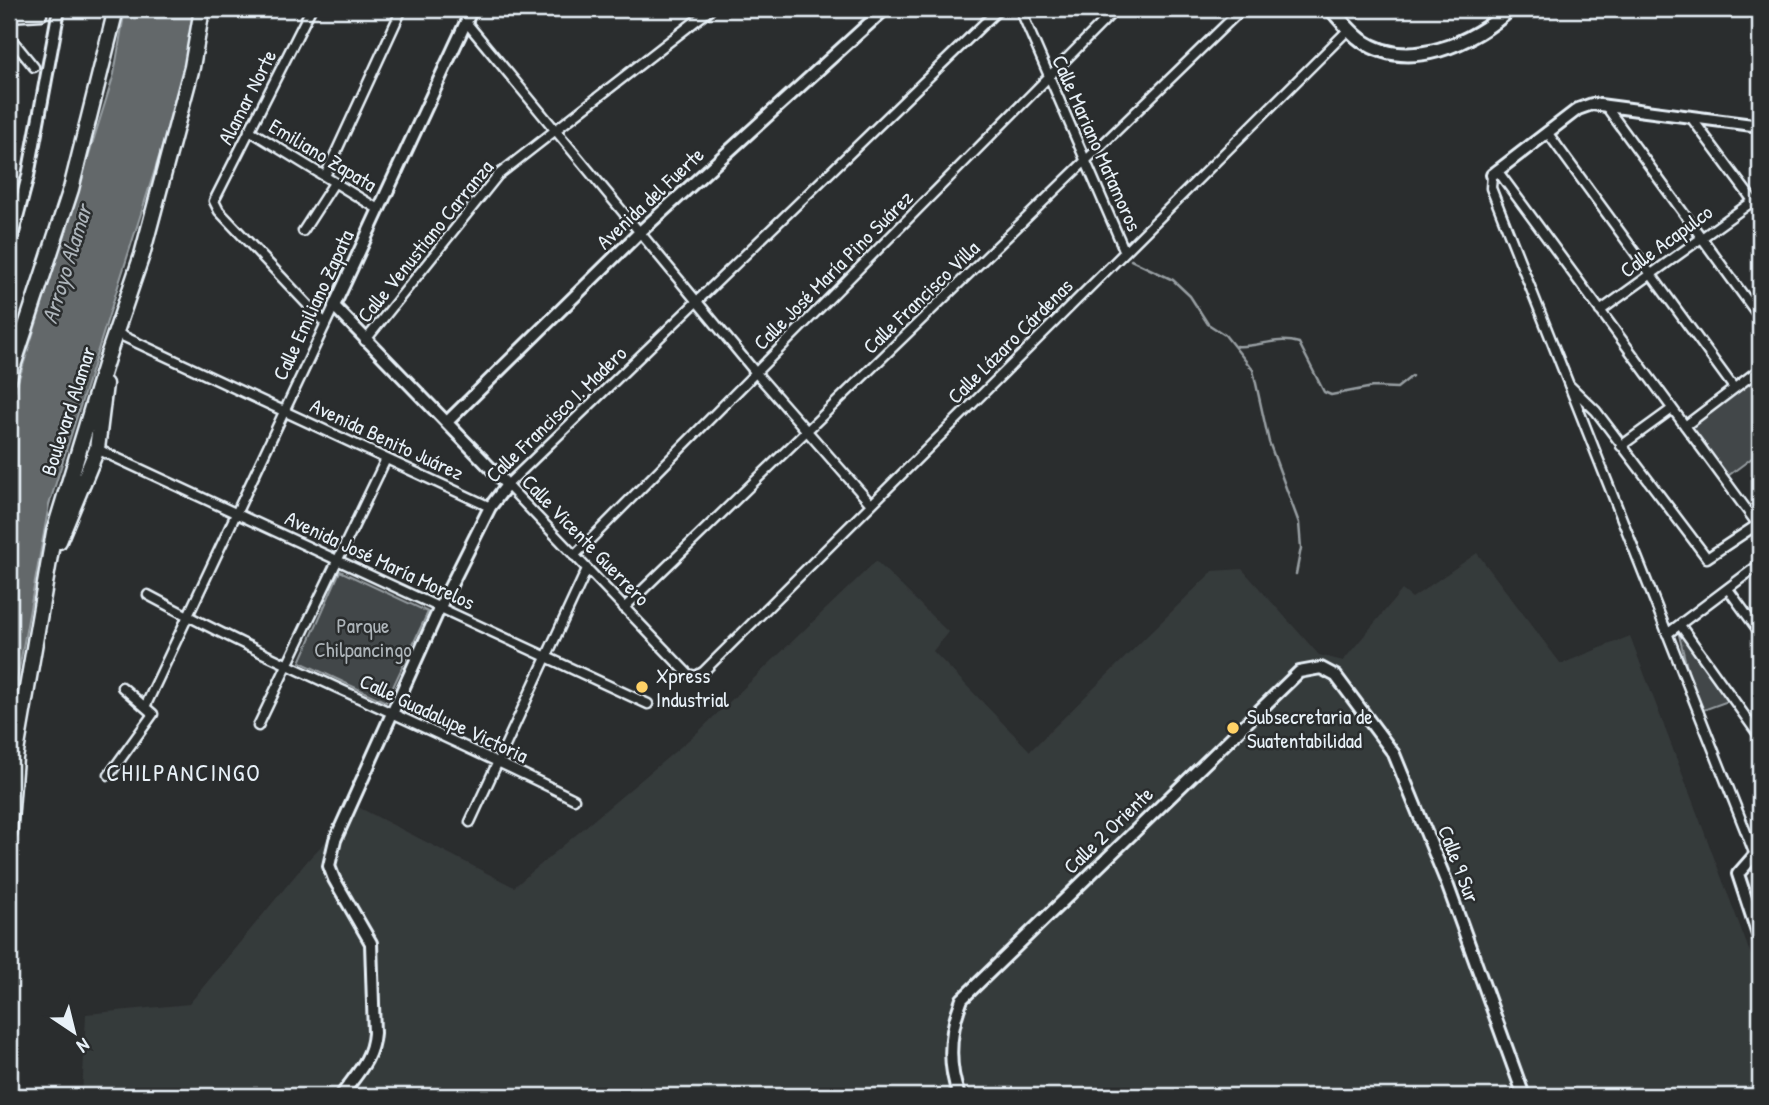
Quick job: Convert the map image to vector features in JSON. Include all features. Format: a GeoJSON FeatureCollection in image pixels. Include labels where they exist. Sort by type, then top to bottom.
{"type":"FeatureCollection","features":[{"type":"Feature","properties":{"kind":"highway"},"geometry":{"type":"LineString","coordinates":[[9,378],[15,327],[71,189],[116,9]]}},
{"type":"Feature","properties":{"kind":"highway","name":"Boulevard Alamar"},"geometry":{"type":"LineString","coordinates":[[9,834],[15,758],[47,568],[65,490],[149,228],[192,67],[202,9]]}},
{"type":"Feature","properties":{"kind":"highway"},"geometry":{"type":"LineString","coordinates":[[47,568],[97,449],[107,355]]}},
{"type":"Feature","properties":{"kind":"main road"},"geometry":{"type":"LineString","coordinates":[[1336,10],[1349,29],[1362,40],[1378,48],[1414,54],[1470,38],[1510,9]]}},
{"type":"Feature","properties":{"kind":"street"},"geometry":{"type":"LineString","coordinates":[[9,248],[28,176],[59,9]]}},
{"type":"Feature","properties":{"kind":"street","name":"Alamar Norte"},"geometry":{"type":"LineString","coordinates":[[311,9],[214,201],[236,229],[326,323]]}},
{"type":"Feature","properties":{"kind":"street"},"geometry":{"type":"LineString","coordinates":[[325,176],[402,9]]}},
{"type":"Feature","properties":{"kind":"street","name":"Calle Emiliano Zapata"},"geometry":{"type":"LineString","coordinates":[[109,775],[153,714],[145,707],[190,617],[472,9]]}},
{"type":"Feature","properties":{"kind":"street","name":"Calle Venustiano Carranza"},"geometry":{"type":"LineString","coordinates":[[365,341],[498,176],[711,9]]}},
{"type":"Feature","properties":{"kind":"street","name":"Avenida del Fuerte"},"geometry":{"type":"LineString","coordinates":[[447,422],[640,232],[885,9]]}},
{"type":"Feature","properties":{"kind":"street","name":"Calle Francisco I. Madero"},"geometry":{"type":"LineString","coordinates":[[341,1096],[361,1072],[373,1046],[372,943],[329,866],[335,839],[440,607],[490,507],[507,485],[999,9]]}},
{"type":"Feature","properties":{"kind":"street","name":"Calle Mariano Matamoros"},"geometry":{"type":"LineString","coordinates":[[1020,9],[1125,252]]}},
{"type":"Feature","properties":{"kind":"street","name":"Calle José María Pino Suárez"},"geometry":{"type":"LineString","coordinates":[[575,556],[1116,9]]}},
{"type":"Feature","properties":{"kind":"street","name":"Calle Francisco Villa"},"geometry":{"type":"LineString","coordinates":[[624,608],[1242,9]]}},
{"type":"Feature","properties":{"kind":"street"},"geometry":{"type":"LineString","coordinates":[[9,18],[42,15]]}},
{"type":"Feature","properties":{"kind":"street"},"geometry":{"type":"LineString","coordinates":[[466,22],[756,373],[871,503]]}},
{"type":"Feature","properties":{"kind":"street","name":"Calle Lázaro Cárdenas"},"geometry":{"type":"LineString","coordinates":[[696,676],[1349,29]]}},
{"type":"Feature","properties":{"kind":"street"},"geometry":{"type":"LineString","coordinates":[[9,36],[34,68]]}},
{"type":"Feature","properties":{"kind":"street"},"geometry":{"type":"LineString","coordinates":[[1604,104],[1760,318]]}},
{"type":"Feature","properties":{"kind":"street"},"geometry":{"type":"LineString","coordinates":[[1760,126],[1604,104],[1584,105],[1494,173],[1491,188],[1667,634],[1757,852],[1740,870],[1738,878],[1760,942]]}},
{"type":"Feature","properties":{"kind":"street"},"geometry":{"type":"LineString","coordinates":[[1690,116],[1760,210]]}},
{"type":"Feature","properties":{"kind":"street","name":"Emiliano Zapata"},"geometry":{"type":"LineString","coordinates":[[249,130],[378,209]]}},
{"type":"Feature","properties":{"kind":"street"},"geometry":{"type":"LineString","coordinates":[[1547,132],[1734,388]]}},
{"type":"Feature","properties":{"kind":"street"},"geometry":{"type":"LineString","coordinates":[[1494,173],[1601,311],[1755,523],[1708,559],[1590,403],[1569,385]]}},
{"type":"Feature","properties":{"kind":"street"},"geometry":{"type":"LineString","coordinates":[[303,231],[334,183]]}},
{"type":"Feature","properties":{"kind":"street","name":"Calle Acapulco"},"geometry":{"type":"LineString","coordinates":[[1601,311],[1753,201]]}},
{"type":"Feature","properties":{"kind":"street","name":"Calle Vicente Guerrero"},"geometry":{"type":"LineString","coordinates":[[334,306],[688,674],[696,676]]}},
{"type":"Feature","properties":{"kind":"street"},"geometry":{"type":"LineString","coordinates":[[9,357],[15,327]]}},
{"type":"Feature","properties":{"kind":"street","name":"Avenida Benito Juárez"},"geometry":{"type":"LineString","coordinates":[[116,333],[490,507]]}},
{"type":"Feature","properties":{"kind":"street"},"geometry":{"type":"LineString","coordinates":[[1685,426],[1760,369]]}},
{"type":"Feature","properties":{"kind":"street"},"geometry":{"type":"LineString","coordinates":[[1621,446],[1672,409]]}},
{"type":"Feature","properties":{"kind":"street","name":"Avenida José María Morelos"},"geometry":{"type":"LineString","coordinates":[[97,449],[648,704]]}},
{"type":"Feature","properties":{"kind":"street"},"geometry":{"type":"LineString","coordinates":[[258,726],[386,459]]}},
{"type":"Feature","properties":{"kind":"street"},"geometry":{"type":"LineString","coordinates":[[1667,634],[1760,564]]}},
{"type":"Feature","properties":{"kind":"street"},"geometry":{"type":"LineString","coordinates":[[470,822],[587,569]]}},
{"type":"Feature","properties":{"kind":"street"},"geometry":{"type":"LineString","coordinates":[[1728,589],[1760,633]]}},
{"type":"Feature","properties":{"kind":"street","name":"Calle Guadalupe Victoria"},"geometry":{"type":"LineString","coordinates":[[148,595],[391,715],[499,761],[574,799]]}},
{"type":"Feature","properties":{"kind":"street"},"geometry":{"type":"LineString","coordinates":[[1680,625],[1760,737]]}},
{"type":"Feature","properties":{"kind":"street","name":"Calle 2 Oriente"},"geometry":{"type":"LineString","coordinates":[[958,1096],[951,1076],[950,1043],[962,999],[1299,672],[1309,667],[1321,668]]}},
{"type":"Feature","properties":{"kind":"street","name":"Calle 9 Sur"},"geometry":{"type":"LineString","coordinates":[[1321,668],[1336,676],[1394,754],[1446,881],[1524,1096]]}},
{"type":"Feature","properties":{"kind":"street"},"geometry":{"type":"LineString","coordinates":[[122,687],[145,707]]}},
{"type":"Feature","properties":{"kind":"shaded area"},"geometry":{"type":"Polygon","coordinates":[[[1477,553],[1561,664],[1630,636],[1760,979],[1760,1096],[82,1096],[86,1014],[189,1004],[308,860],[358,807],[514,887],[698,732],[876,561],[948,632],[933,651],[1030,751],[1213,571],[1242,569],[1319,655],[1343,661],[1402,590],[1412,598],[1477,553]]]}},
{"type":"Feature","properties":{"kind":"shaded area"},"geometry":{"type":"Polygon","coordinates":[[[1760,865],[1760,925],[1744,881],[1760,865]]]}},
{"type":"Feature","properties":{"kind":"green space"},"geometry":{"type":"Polygon","coordinates":[[[1760,370],[1760,452],[1725,478],[1686,425],[1760,370]]]}},
{"type":"Feature","properties":{"kind":"green space","name":"Parque Chilpancingo"},"geometry":{"type":"Polygon","coordinates":[[[340,571],[428,612],[386,702],[300,662],[340,571]]]}},
{"type":"Feature","properties":{"kind":"green space"},"geometry":{"type":"Polygon","coordinates":[[[1677,627],[1731,700],[1698,712],[1677,627]]]}},
{"type":"Feature","properties":{"kind":"water","name":"Arroyo Alamar"},"geometry":{"type":"Polygon","coordinates":[[[125,9],[196,9],[181,87],[49,505],[9,724],[9,411],[114,74],[125,9]]]}},
{"type":"Feature","properties":{"kind":"waterway"},"geometry":{"type":"LineString","coordinates":[[1131,260],[1173,280],[1190,296],[1208,324],[1225,335],[1253,370],[1269,442],[1299,523],[1301,548],[1296,574]]}},
{"type":"Feature","properties":{"kind":"waterway"},"geometry":{"type":"LineString","coordinates":[[1236,346],[1274,341],[1299,343],[1324,392],[1331,395],[1373,387],[1397,388],[1412,376]]}},
{"type":"Feature","properties":{"kind":"place","name":"Xpress Industrial"},"geometry":{"type":"Point","coordinates":[642,687]}},
{"type":"Feature","properties":{"kind":"place","name":"Subsecretaria de Suatentabilidad"},"geometry":{"type":"Point","coordinates":[1233,728]}},
{"type":"Feature","properties":{"kind":"district","name":"CHILPANCINGO"},"geometry":{"type":"Point","coordinates":[184,772]}}]}
